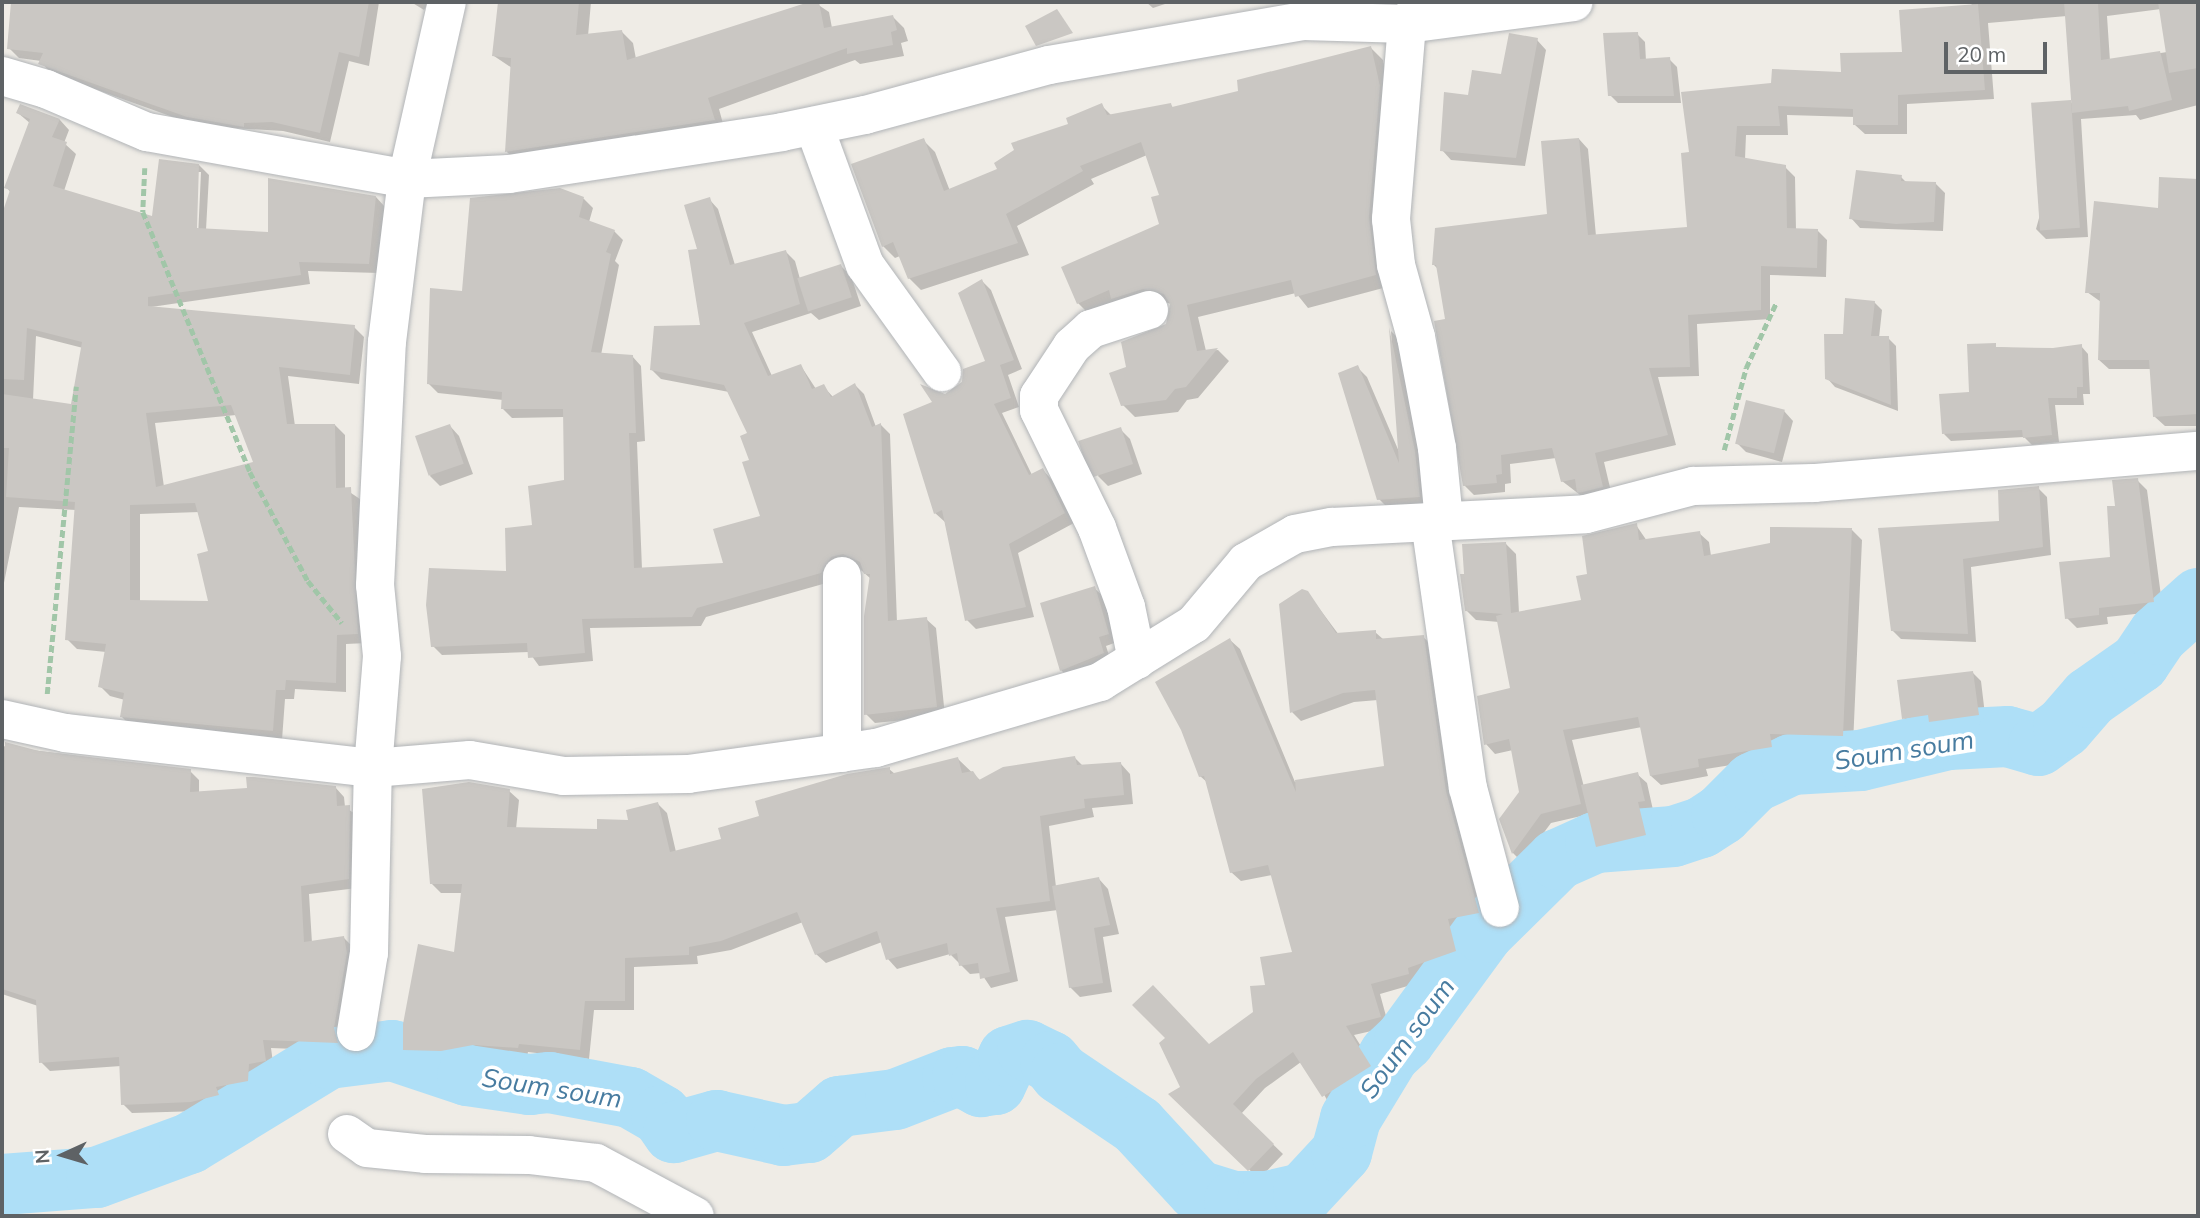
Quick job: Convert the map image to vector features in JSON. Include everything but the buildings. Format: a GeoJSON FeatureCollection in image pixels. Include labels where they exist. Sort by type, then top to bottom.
{"type":"FeatureCollection","features":[{"type":"Feature","properties":{"kind":"street"},"geometry":{"type":"LineString","coordinates":[[356,1032],[369,953],[373,768],[382,656],[374,584],[387,342],[407,178],[447,2]]}},
{"type":"Feature","properties":{"kind":"street"},"geometry":{"type":"LineString","coordinates":[[2,76],[46,89],[147,132],[407,178],[509,174],[814,126],[1049,65],[1303,21],[1574,2]]}},
{"type":"Feature","properties":{"kind":"street"},"geometry":{"type":"LineString","coordinates":[[1414,13],[1391,219],[1396,265],[1416,337],[1437,448],[1437,521],[1468,788],[1500,908]]}},
{"type":"Feature","properties":{"kind":"street"},"geometry":{"type":"LineString","coordinates":[[814,126],[865,265],[942,372]]}},
{"type":"Feature","properties":{"kind":"street"},"geometry":{"type":"LineString","coordinates":[[1137,660],[1126,607],[1097,528],[1039,410],[1039,396],[1072,346],[1091,329],[1149,310]]}},
{"type":"Feature","properties":{"kind":"street"},"geometry":{"type":"LineString","coordinates":[[2,719],[65,733],[373,768],[470,760],[564,776],[688,774],[876,748],[1100,682],[1194,624],[1246,562],[1295,534],[1332,527],[1586,514],[1693,485],[1814,483],[2198,451]]}},
{"type":"Feature","properties":{"kind":"street"},"geometry":{"type":"LineString","coordinates":[[842,576],[842,753]]}},
{"type":"Feature","properties":{"kind":"street"},"geometry":{"type":"LineString","coordinates":[[347,1135],[367,1148],[425,1154],[529,1155],[596,1163],[695,1216]]}},
{"type":"Feature","properties":{"kind":"path"},"geometry":{"type":"LineString","coordinates":[[147,132],[143,212],[250,472],[308,581],[354,639],[382,656]]}},
{"type":"Feature","properties":{"kind":"path"},"geometry":{"type":"LineString","coordinates":[[1716,485],[1746,368],[1776,303]]}},
{"type":"Feature","properties":{"kind":"path"},"geometry":{"type":"LineString","coordinates":[[43,726],[76,386]]}},
{"type":"Feature","properties":{"kind":"waterway","name":"Soum soum"},"geometry":{"type":"LineString","coordinates":[[2,1184],[96,1177],[189,1143],[328,1058],[392,1050],[467,1075],[529,1084],[549,1082],[630,1097],[661,1115],[673,1132],[716,1120],[783,1135],[809,1132],[839,1106],[895,1099],[952,1077],[962,1076],[980,1086],[995,1084],[1008,1056],[1027,1050],[1050,1061],[1060,1073],[1137,1125],[1197,1190],[1234,1201],[1267,1201],[1303,1193],[1341,1152],[1350,1118],[1389,1054],[1404,1040],[1483,932],[1557,859],[1595,842],[1673,836],[1701,827],[1721,814],[1753,782],[1791,764],[1860,760],[1948,739],[2007,736],[2038,745],[2063,727],[2089,697],[2139,662],[2158,634],[2198,598]]}}]}
